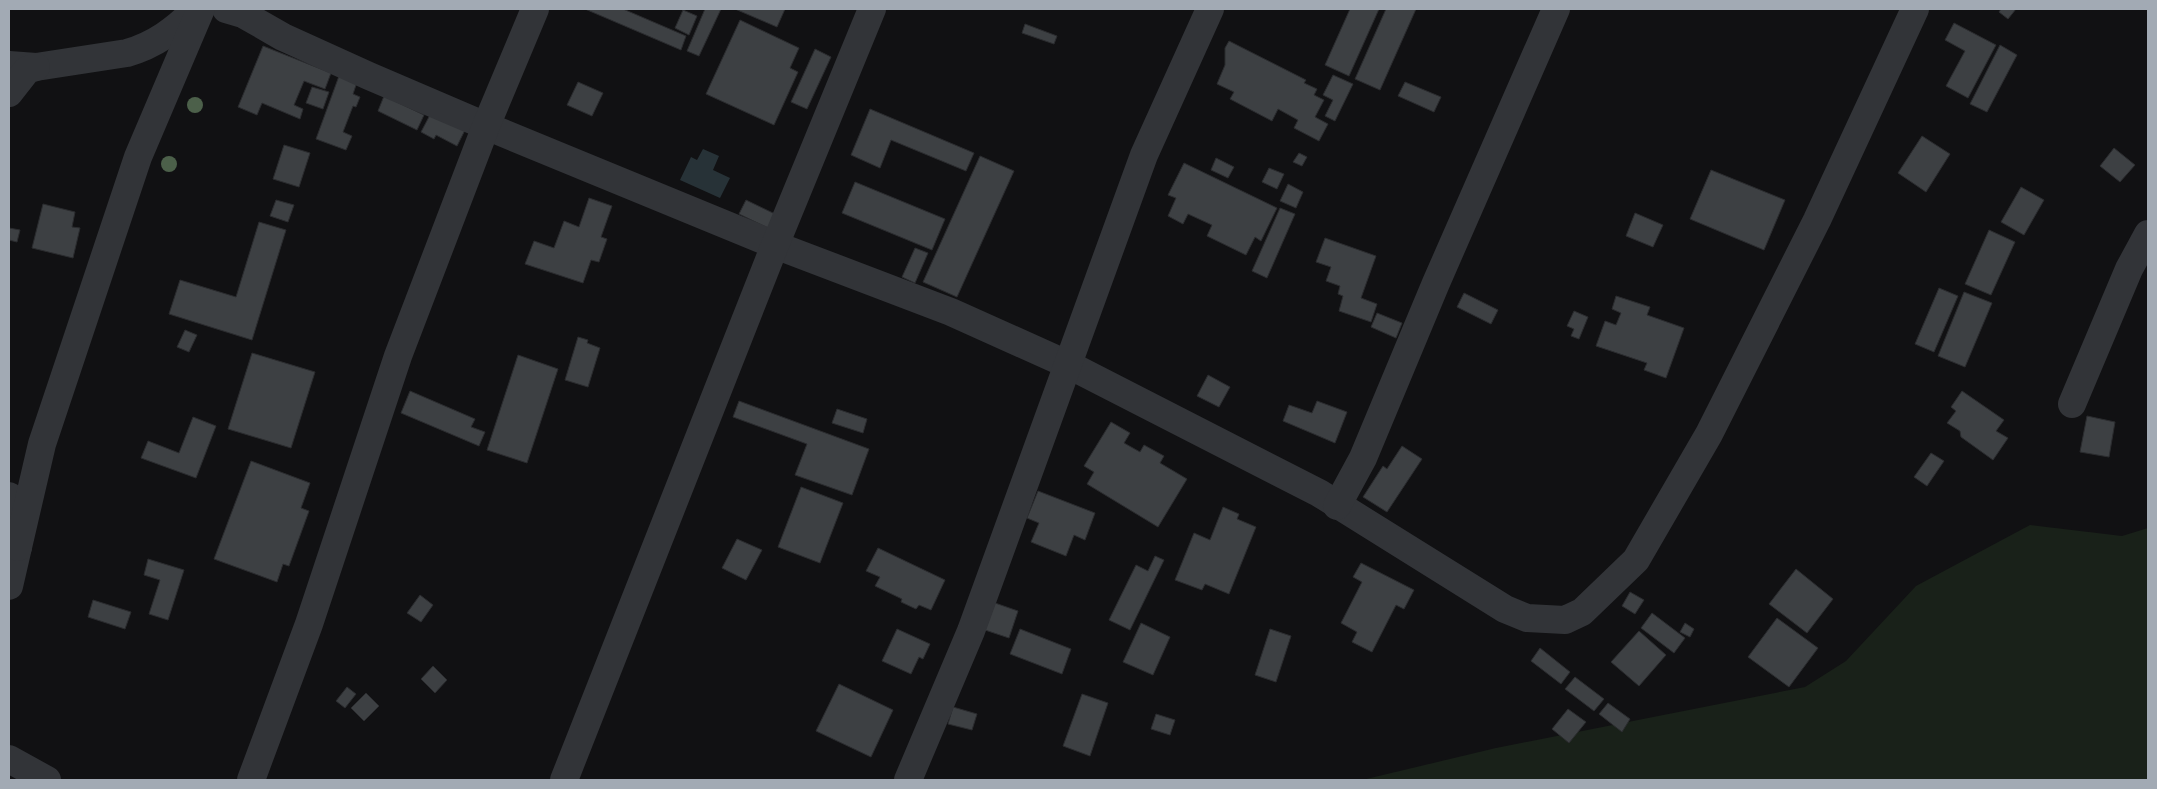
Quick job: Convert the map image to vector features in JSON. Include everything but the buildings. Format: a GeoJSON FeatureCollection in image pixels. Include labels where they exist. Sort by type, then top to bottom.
{"type":"FeatureCollection","features":[{"type":"Feature","properties":{"kind":"street"},"geometry":{"type":"LineString","coordinates":[[9,93],[26,70],[127,54],[142,49],[160,40],[196,9]]}},
{"type":"Feature","properties":{"kind":"street"},"geometry":{"type":"LineString","coordinates":[[9,586],[42,444],[138,157],[201,9]]}},
{"type":"Feature","properties":{"kind":"street"},"geometry":{"type":"LineString","coordinates":[[226,9],[243,14],[283,37],[486,126],[662,197],[774,245],[951,312],[1069,365],[1286,476],[1505,609],[1527,618],[1550,620],[1565,620],[1582,612],[1636,560],[1709,434],[1817,220],[1915,9]]}},
{"type":"Feature","properties":{"kind":"street"},"geometry":{"type":"LineString","coordinates":[[251,780],[309,624],[398,356],[486,126],[535,9]]}},
{"type":"Feature","properties":{"kind":"street"},"geometry":{"type":"LineString","coordinates":[[564,780],[774,245],[872,9]]}},
{"type":"Feature","properties":{"kind":"street"},"geometry":{"type":"LineString","coordinates":[[908,780],[971,631],[1144,155],[1210,9]]}},
{"type":"Feature","properties":{"kind":"street"},"geometry":{"type":"LineString","coordinates":[[1337,506],[1363,458],[1436,283],[1556,9]]}},
{"type":"Feature","properties":{"kind":"street"},"geometry":{"type":"LineString","coordinates":[[142,49],[162,59],[166,70],[167,90]]}},
{"type":"Feature","properties":{"kind":"street"},"geometry":{"type":"LineString","coordinates":[[9,65],[36,67]]}},
{"type":"Feature","properties":{"kind":"street"},"geometry":{"type":"LineString","coordinates":[[2072,404],[2129,269],[2148,234]]}},
{"type":"Feature","properties":{"kind":"street"},"geometry":{"type":"LineString","coordinates":[[9,496],[18,547]]}},
{"type":"Feature","properties":{"kind":"street"},"geometry":{"type":"LineString","coordinates":[[9,760],[47,780]]}},
{"type":"Feature","properties":{"kind":"shaded area"},"geometry":{"type":"Polygon","coordinates":[[[703,149],[719,156],[713,170],[730,178],[720,198],[680,180],[691,157],[697,160],[703,149]]]}},
{"type":"Feature","properties":{"kind":"shaded area"},"geometry":{"type":"Polygon","coordinates":[[[2030,525],[2122,536],[2148,528],[2148,780],[1362,780],[1496,748],[1805,687],[1846,661],[1916,586],[2030,525]]]}}]}
